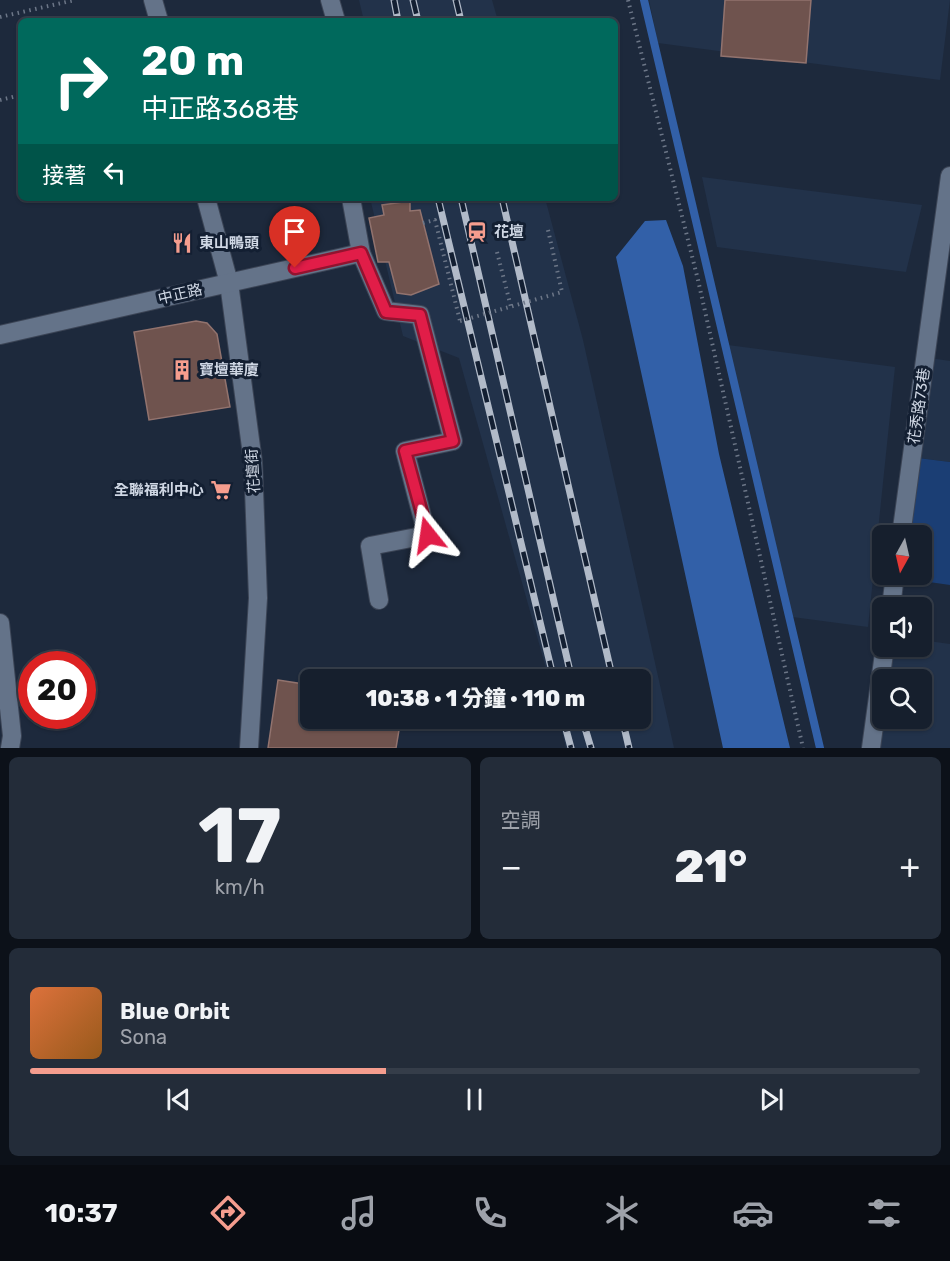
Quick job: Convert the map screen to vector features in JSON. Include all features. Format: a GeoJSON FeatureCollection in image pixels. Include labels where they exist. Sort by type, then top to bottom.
{"type":"FeatureCollection","features":[{"type":"Feature","properties":{"kind":"street"},"geometry":{"type":"LineString","coordinates":[[153,0],[158,18]]}},
{"type":"Feature","properties":{"kind":"street"},"geometry":{"type":"LineString","coordinates":[[330,0],[335,18]]}},
{"type":"Feature","properties":{"kind":"street","name":"花秀路73巷"},"geometry":{"type":"LineString","coordinates":[[902,525],[950,176]]}},
{"type":"Feature","properties":{"kind":"street","name":"花壇街"},"geometry":{"type":"LineString","coordinates":[[207,201],[229,283],[253,462],[258,598],[249,748]]}},
{"type":"Feature","properties":{"kind":"street"},"geometry":{"type":"LineString","coordinates":[[352,201],[361,253],[386,312],[420,315],[453,441],[405,451],[428,535],[370,546],[379,600]]}},
{"type":"Feature","properties":{"kind":"street","name":"中正路"},"geometry":{"type":"LineString","coordinates":[[0,335],[361,253]]}},
{"type":"Feature","properties":{"kind":"street"},"geometry":{"type":"LineString","coordinates":[[0,622],[12,736],[10,748]]}},
{"type":"Feature","properties":{"kind":"street"},"geometry":{"type":"LineString","coordinates":[[871,748],[883,657]]}},
{"type":"Feature","properties":{"kind":"path"},"geometry":{"type":"LineString","coordinates":[[0,17],[75,0]]}},
{"type":"Feature","properties":{"kind":"path"},"geometry":{"type":"LineString","coordinates":[[628,0],[698,280],[803,748]]}},
{"type":"Feature","properties":{"kind":"path"},"geometry":{"type":"LineString","coordinates":[[0,100],[18,96]]}},
{"type":"Feature","properties":{"kind":"path"},"geometry":{"type":"LineString","coordinates":[[423,223],[435,220],[460,321],[562,292],[548,231]]}},
{"type":"Feature","properties":{"kind":"path"},"geometry":{"type":"LineString","coordinates":[[497,252],[512,307]]}},
{"type":"Feature","properties":{"kind":"shaded area"},"geometry":{"type":"Polygon","coordinates":[[[359,0],[492,0],[497,18],[363,18],[359,0]]]}},
{"type":"Feature","properties":{"kind":"shaded area"},"geometry":{"type":"Polygon","coordinates":[[[649,0],[950,0],[940,80],[658,43],[649,0]]]}},
{"type":"Feature","properties":{"kind":"shaded area"},"geometry":{"type":"Polygon","coordinates":[[[702,177],[922,205],[906,272],[717,247],[702,177]]]}},
{"type":"Feature","properties":{"kind":"shaded area"},"geometry":{"type":"Polygon","coordinates":[[[371,201],[546,201],[583,340],[674,748],[566,748],[561,729],[651,729],[651,669],[546,669],[459,358],[403,336],[371,201]]]}},
{"type":"Feature","properties":{"kind":"shaded area"},"geometry":{"type":"Polygon","coordinates":[[[666,220],[683,266],[719,454],[790,748],[723,748],[616,257],[645,221],[666,220]]]}},
{"type":"Feature","properties":{"kind":"shaded area"},"geometry":{"type":"Polygon","coordinates":[[[728,345],[895,367],[879,525],[872,525],[872,585],[868,627],[785,616],[728,345]]]}},
{"type":"Feature","properties":{"kind":"shaded area"},"geometry":{"type":"Polygon","coordinates":[[[930,358],[950,361],[950,462],[918,458],[930,358]]]}},
{"type":"Feature","properties":{"kind":"shaded area"},"geometry":{"type":"Polygon","coordinates":[[[918,458],[950,462],[950,585],[932,582],[932,525],[908,525],[918,458]]]}},
{"type":"Feature","properties":{"kind":"shaded area"},"geometry":{"type":"Polygon","coordinates":[[[932,642],[950,644],[950,748],[878,748],[881,729],[932,729],[932,669],[888,669],[890,657],[932,657],[932,642]]]}},
{"type":"Feature","properties":{"kind":"building"},"geometry":{"type":"Polygon","coordinates":[[[725,0],[811,0],[806,63],[721,56],[725,0]]]}},
{"type":"Feature","properties":{"kind":"building"},"geometry":{"type":"Polygon","coordinates":[[[410,201],[410,211],[420,210],[439,284],[411,295],[397,293],[389,262],[378,262],[369,218],[384,215],[382,205],[410,201]]]}},
{"type":"Feature","properties":{"kind":"building","name":"寶壇華廈"},"geometry":{"type":"Polygon","coordinates":[[[196,321],[207,323],[217,334],[230,407],[149,420],[134,332],[196,321]]]}},
{"type":"Feature","properties":{"kind":"building"},"geometry":{"type":"Polygon","coordinates":[[[278,680],[300,683],[300,729],[399,729],[396,748],[268,748],[278,680]]]}},
{"type":"Feature","properties":{"kind":"waterway"},"geometry":{"type":"LineString","coordinates":[[644,0],[820,748]]}},
{"type":"Feature","properties":{"kind":"railway"},"geometry":{"type":"LineString","coordinates":[[394,0],[397,18]]}},
{"type":"Feature","properties":{"kind":"railway"},"geometry":{"type":"LineString","coordinates":[[413,0],[417,18]]}},
{"type":"Feature","properties":{"kind":"railway"},"geometry":{"type":"LineString","coordinates":[[456,0],[460,18]]}},
{"type":"Feature","properties":{"kind":"railway"},"geometry":{"type":"LineString","coordinates":[[439,201],[551,669]]}},
{"type":"Feature","properties":{"kind":"railway"},"geometry":{"type":"LineString","coordinates":[[462,201],[569,669]]}},
{"type":"Feature","properties":{"kind":"railway"},"geometry":{"type":"LineString","coordinates":[[503,201],[610,669]]}},
{"type":"Feature","properties":{"kind":"railway"},"geometry":{"type":"LineString","coordinates":[[566,729],[571,748]]}},
{"type":"Feature","properties":{"kind":"railway"},"geometry":{"type":"LineString","coordinates":[[585,729],[591,748]]}},
{"type":"Feature","properties":{"kind":"railway"},"geometry":{"type":"LineString","coordinates":[[625,729],[629,748]]}},
{"type":"Feature","properties":{"kind":"place","name":"花壇"},"geometry":{"type":"Point","coordinates":[477,232]}},
{"type":"Feature","properties":{"kind":"place","name":"東山鴨頭"},"geometry":{"type":"Point","coordinates":[182,243]}},
{"type":"Feature","properties":{"kind":"place","name":"寶壇華廈"},"geometry":{"type":"Point","coordinates":[182,370]}},
{"type":"Feature","properties":{"kind":"place","name":"全聯福利中心"},"geometry":{"type":"Point","coordinates":[221,490]}},
{"type":"Feature","properties":{"kind":"route"},"geometry":{"type":"LineString","coordinates":[[295,268],[361,253],[386,312],[420,315],[453,441],[405,451],[428,535]]}}]}
